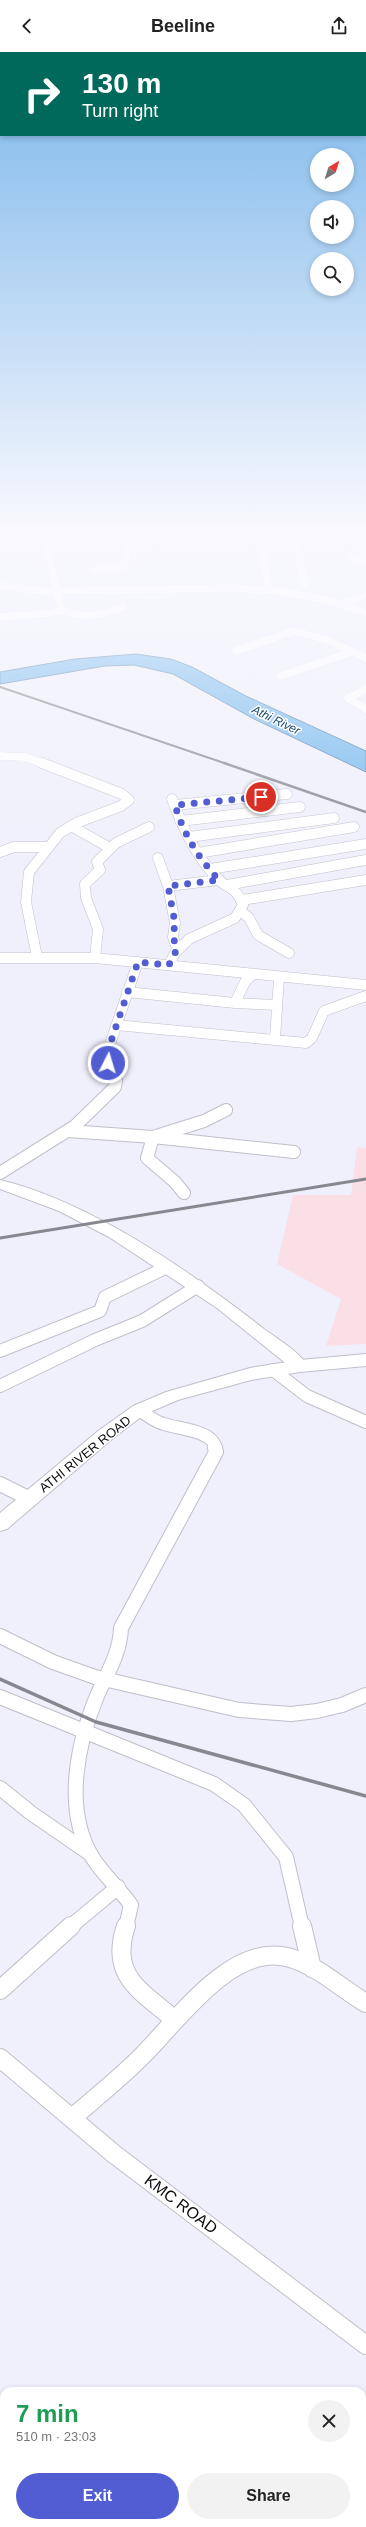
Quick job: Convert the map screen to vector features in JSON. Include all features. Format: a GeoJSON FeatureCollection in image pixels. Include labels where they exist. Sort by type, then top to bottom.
{"type":"FeatureCollection","features":[{"type":"Feature","properties":{"kind":"main road","name":"ATHI RIVER ROAD"},"geometry":{"type":"LineString","coordinates":[[0,1524],[105,1435],[139,1410],[192,1390],[273,1370],[366,1360]]}},
{"type":"Feature","properties":{"kind":"street"},"geometry":{"type":"LineString","coordinates":[[236,651],[275,638]]}},
{"type":"Feature","properties":{"kind":"street"},"geometry":{"type":"LineString","coordinates":[[319,638],[366,658]]}},
{"type":"Feature","properties":{"kind":"street"},"geometry":{"type":"LineString","coordinates":[[281,676],[352,652]]}},
{"type":"Feature","properties":{"kind":"street"},"geometry":{"type":"LineString","coordinates":[[366,689],[348,698],[366,708]]}},
{"type":"Feature","properties":{"kind":"street"},"geometry":{"type":"LineString","coordinates":[[0,756],[25,757],[122,794],[128,798],[126,803],[121,806],[71,826],[60,833],[29,872],[26,888],[28,895],[26,902],[37,957]]}},
{"type":"Feature","properties":{"kind":"street"},"geometry":{"type":"LineString","coordinates":[[169,965],[177,949],[191,936],[202,930],[230,920],[241,911],[242,900],[237,891],[223,882],[210,869],[198,853],[180,821],[173,802],[287,794]]}},
{"type":"Feature","properties":{"kind":"street"},"geometry":{"type":"LineString","coordinates":[[180,821],[300,807]]}},
{"type":"Feature","properties":{"kind":"street"},"geometry":{"type":"LineString","coordinates":[[189,837],[334,818]]}},
{"type":"Feature","properties":{"kind":"street"},"geometry":{"type":"LineString","coordinates":[[71,826],[110,848]]}},
{"type":"Feature","properties":{"kind":"street"},"geometry":{"type":"LineString","coordinates":[[95,958],[99,948],[98,926],[84,887],[87,881],[100,870],[98,860],[110,848],[149,827]]}},
{"type":"Feature","properties":{"kind":"street"},"geometry":{"type":"LineString","coordinates":[[198,853],[354,827]]}},
{"type":"Feature","properties":{"kind":"street"},"geometry":{"type":"LineString","coordinates":[[210,869],[366,844]]}},
{"type":"Feature","properties":{"kind":"street"},"geometry":{"type":"LineString","coordinates":[[0,852],[14,847],[49,847]]}},
{"type":"Feature","properties":{"kind":"street"},"geometry":{"type":"LineString","coordinates":[[158,858],[168,886],[175,923],[173,937],[177,949]]}},
{"type":"Feature","properties":{"kind":"street"},"geometry":{"type":"LineString","coordinates":[[168,886],[223,882],[366,860]]}},
{"type":"Feature","properties":{"kind":"street"},"geometry":{"type":"LineString","coordinates":[[242,900],[366,880]]}},
{"type":"Feature","properties":{"kind":"street"},"geometry":{"type":"LineString","coordinates":[[241,911],[249,918],[258,935],[290,953]]}},
{"type":"Feature","properties":{"kind":"street"},"geometry":{"type":"LineString","coordinates":[[0,958],[95,958],[279,978],[366,985]]}},
{"type":"Feature","properties":{"kind":"street"},"geometry":{"type":"LineString","coordinates":[[0,1173],[68,1131],[96,1107],[116,1084],[107,1053],[138,962]]}},
{"type":"Feature","properties":{"kind":"street"},"geometry":{"type":"LineString","coordinates":[[235,1003],[245,982],[252,975]]}},
{"type":"Feature","properties":{"kind":"street"},"geometry":{"type":"LineString","coordinates":[[275,1039],[279,978]]}},
{"type":"Feature","properties":{"kind":"street"},"geometry":{"type":"LineString","coordinates":[[127,992],[235,1003],[277,1005]]}},
{"type":"Feature","properties":{"kind":"street"},"geometry":{"type":"LineString","coordinates":[[116,1025],[306,1043],[312,1038],[324,1010],[366,996]]}},
{"type":"Feature","properties":{"kind":"street"},"geometry":{"type":"LineString","coordinates":[[153,1137],[183,1126],[223,1115],[226,1110]]}},
{"type":"Feature","properties":{"kind":"street"},"geometry":{"type":"LineString","coordinates":[[68,1131],[153,1137],[294,1152]]}},
{"type":"Feature","properties":{"kind":"street"},"geometry":{"type":"LineString","coordinates":[[153,1137],[147,1158],[176,1182],[184,1193]]}},
{"type":"Feature","properties":{"kind":"street"},"geometry":{"type":"LineString","coordinates":[[0,1184],[46,1201],[85,1218],[167,1267],[198,1286],[261,1332],[300,1366]]}},
{"type":"Feature","properties":{"kind":"street"},"geometry":{"type":"LineString","coordinates":[[0,1351],[100,1311],[105,1297],[167,1267]]}},
{"type":"Feature","properties":{"kind":"street"},"geometry":{"type":"LineString","coordinates":[[0,1386],[95,1340],[142,1321],[198,1286]]}},
{"type":"Feature","properties":{"kind":"street"},"geometry":{"type":"LineString","coordinates":[[273,1370],[307,1396],[366,1422]]}},
{"type":"Feature","properties":{"kind":"street"},"geometry":{"type":"LineString","coordinates":[[90,1854],[83,1839],[77,1810],[79,1764],[85,1734],[104,1680],[120,1650],[121,1628],[216,1452],[216,1445],[205,1435],[162,1424],[139,1410]]}},
{"type":"Feature","properties":{"kind":"street"},"geometry":{"type":"LineString","coordinates":[[0,1484],[30,1499]]}},
{"type":"Feature","properties":{"kind":"street"},"geometry":{"type":"LineString","coordinates":[[0,1636],[58,1664],[104,1680],[267,1714],[316,1711],[354,1701],[366,1695]]}},
{"type":"Feature","properties":{"kind":"street"},"geometry":{"type":"LineString","coordinates":[[0,1697],[85,1734],[214,1784],[244,1805],[286,1857],[312,1968]]}},
{"type":"Feature","properties":{"kind":"street"},"geometry":{"type":"LineString","coordinates":[[0,1788],[31,1813],[90,1854],[118,1887],[131,1905],[130,1920],[120,1949],[122,1966],[132,1981],[174,2020]]}},
{"type":"Feature","properties":{"kind":"street"},"geometry":{"type":"LineString","coordinates":[[0,1990],[84,1914],[118,1887]]}},
{"type":"Feature","properties":{"kind":"street"},"geometry":{"type":"LineString","coordinates":[[72,2118],[142,2056],[174,2020],[228,1973],[254,1957],[264,1954],[283,1956],[312,1968],[366,2003]]}},
{"type":"Feature","properties":{"kind":"street","name":"KMC ROAD"},"geometry":{"type":"LineString","coordinates":[[0,2058],[114,2154],[366,2345]]}},
{"type":"Feature","properties":{"kind":"shaded area"},"geometry":{"type":"Polygon","coordinates":[[[357,1147],[366,1148],[366,1344],[326,1346],[341,1299],[277,1264],[293,1195],[351,1195],[357,1147]]]}},
{"type":"Feature","properties":{"kind":"water","name":"Athi River"},"geometry":{"type":"Polygon","coordinates":[[[136,654],[171,659],[192,667],[246,696],[366,751],[366,772],[254,719],[173,674],[134,665],[105,666],[0,684],[0,672],[75,659],[136,654]]]}},
{"type":"Feature","properties":{"kind":"railway"},"geometry":{"type":"LineString","coordinates":[[0,687],[227,764]]}},
{"type":"Feature","properties":{"kind":"railway"},"geometry":{"type":"LineString","coordinates":[[224,763],[366,812]]}},
{"type":"Feature","properties":{"kind":"railway"},"geometry":{"type":"LineString","coordinates":[[0,1238],[366,1179]]}},
{"type":"Feature","properties":{"kind":"railway"},"geometry":{"type":"LineString","coordinates":[[0,1679],[96,1722],[366,1796]]}},
{"type":"Feature","properties":{"kind":"route"},"geometry":{"type":"LineString","coordinates":[[108,1063],[107,1053],[120,1010],[138,962],[169,965],[177,949],[174,945],[173,937],[175,923],[168,886],[219,880],[204,863],[192,844],[183,828],[175,805],[261,797]]}}]}
